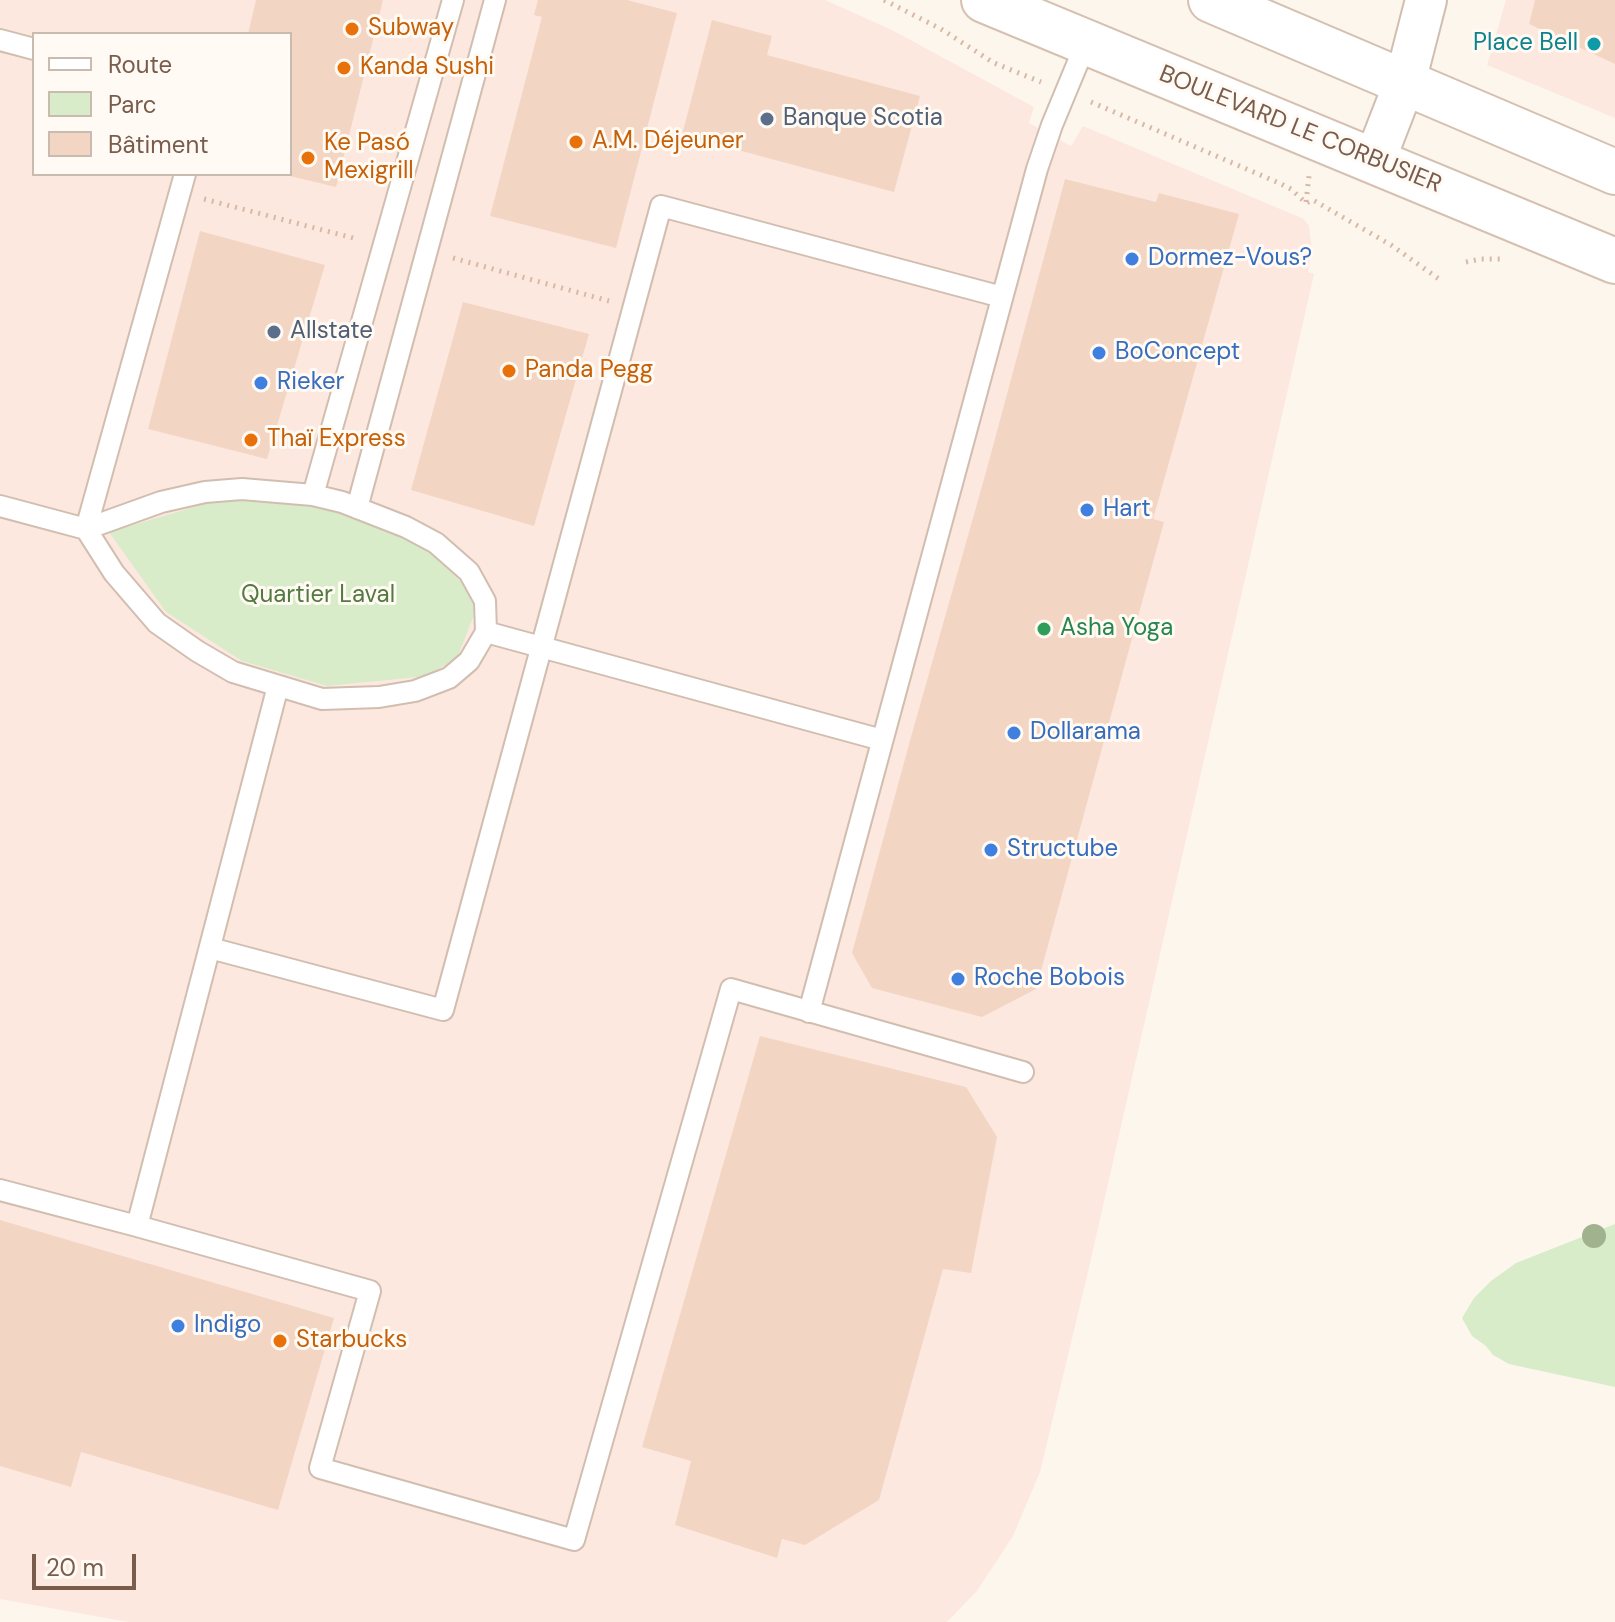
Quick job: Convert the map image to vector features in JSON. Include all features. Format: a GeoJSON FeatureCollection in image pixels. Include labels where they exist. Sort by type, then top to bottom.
{"type":"FeatureCollection","features":[{"type":"Feature","properties":{"kind":"street","name":"BOULEVARD LE CORBUSIER"},"geometry":{"type":"LineString","coordinates":[[984,0],[1615,261]]}},
{"type":"Feature","properties":{"kind":"street"},"geometry":{"type":"LineString","coordinates":[[1211,0],[1614,167]]}},
{"type":"Feature","properties":{"kind":"street"},"geometry":{"type":"LineString","coordinates":[[1374,162],[1405,82],[1426,0]]}},
{"type":"Feature","properties":{"kind":"lane"},"geometry":{"type":"LineString","coordinates":[[313,495],[453,0]]}},
{"type":"Feature","properties":{"kind":"lane"},"geometry":{"type":"LineString","coordinates":[[357,508],[495,0]]}},
{"type":"Feature","properties":{"kind":"lane"},"geometry":{"type":"LineString","coordinates":[[0,40],[32,48]]}},
{"type":"Feature","properties":{"kind":"lane"},"geometry":{"type":"LineString","coordinates":[[809,1012],[1037,169],[1086,43]]}},
{"type":"Feature","properties":{"kind":"lane"},"geometry":{"type":"LineString","coordinates":[[0,506],[86,529],[161,502],[205,492],[242,489],[313,495],[342,502],[406,527],[436,543],[469,572],[485,601],[486,632],[469,661],[449,678],[415,691],[379,697],[322,699],[233,672],[197,651],[157,623],[114,573],[86,529],[184,176]]}},
{"type":"Feature","properties":{"kind":"lane"},"geometry":{"type":"LineString","coordinates":[[210,948],[443,1010],[661,206],[1002,297]]}},
{"type":"Feature","properties":{"kind":"lane"},"geometry":{"type":"LineString","coordinates":[[486,632],[882,740]]}},
{"type":"Feature","properties":{"kind":"lane"},"geometry":{"type":"LineString","coordinates":[[137,1226],[278,686]]}},
{"type":"Feature","properties":{"kind":"lane"},"geometry":{"type":"LineString","coordinates":[[0,1190],[370,1291],[320,1468],[574,1540],[731,989],[1023,1072]]}},
{"type":"Feature","properties":{"kind":"path"},"geometry":{"type":"LineString","coordinates":[[884,0],[941,29],[994,63],[1031,78]]}},
{"type":"Feature","properties":{"kind":"path"},"geometry":{"type":"LineString","coordinates":[[1106,108],[1279,183],[1306,203],[1313,200],[1391,245],[1439,279]]}},
{"type":"Feature","properties":{"kind":"shaded area"},"geometry":{"type":"Polygon","coordinates":[[[0,0],[825,0],[892,30],[1034,107],[1029,123],[1071,146],[1083,126],[1304,219],[1309,226],[1312,249],[1308,272],[1314,274],[1088,1272],[1040,1472],[1013,1536],[977,1591],[947,1622],[128,1622],[0,1599],[0,0]]]}},
{"type":"Feature","properties":{"kind":"shaded area"},"geometry":{"type":"Polygon","coordinates":[[[1506,0],[1615,0],[1615,118],[1487,65],[1506,0]]]}},
{"type":"Feature","properties":{"kind":"green space","name":"Quartier Laval"},"geometry":{"type":"Polygon","coordinates":[[[252,490],[351,516],[431,549],[479,602],[458,656],[428,676],[327,686],[242,661],[166,612],[109,532],[252,490]]]}},
{"type":"Feature","properties":{"kind":"green space"},"geometry":{"type":"Polygon","coordinates":[[[1615,1224],[1615,1387],[1509,1364],[1493,1355],[1472,1336],[1462,1318],[1474,1298],[1491,1281],[1516,1263],[1615,1224]]]}},
{"type":"Feature","properties":{"kind":"building"},"geometry":{"type":"Polygon","coordinates":[[[256,0],[383,0],[336,187],[290,176],[292,32],[248,32],[256,0]]]}},
{"type":"Feature","properties":{"kind":"building"},"geometry":{"type":"Polygon","coordinates":[[[538,0],[627,0],[677,13],[616,248],[490,216],[542,17],[534,15],[538,0]]]}},
{"type":"Feature","properties":{"kind":"building","name":"Place Bell"},"geometry":{"type":"Polygon","coordinates":[[[1535,0],[1615,0],[1615,64],[1529,24],[1535,0]]]}},
{"type":"Feature","properties":{"kind":"building"},"geometry":{"type":"Polygon","coordinates":[[[712,20],[772,36],[767,55],[920,96],[894,192],[682,135],[712,20]]]}},
{"type":"Feature","properties":{"kind":"building"},"geometry":{"type":"Polygon","coordinates":[[[1065,179],[1156,202],[1159,193],[1239,214],[1153,519],[1164,522],[1036,989],[982,1017],[872,988],[852,953],[1065,179]]]}},
{"type":"Feature","properties":{"kind":"building"},"geometry":{"type":"Polygon","coordinates":[[[200,231],[325,265],[267,459],[148,429],[200,231]]]}},
{"type":"Feature","properties":{"kind":"building"},"geometry":{"type":"Polygon","coordinates":[[[463,302],[589,334],[534,526],[411,490],[463,302]]]}},
{"type":"Feature","properties":{"kind":"building"},"geometry":{"type":"Polygon","coordinates":[[[760,1036],[966,1087],[997,1137],[971,1273],[943,1269],[879,1500],[805,1545],[782,1539],[777,1558],[675,1525],[691,1461],[642,1447],[760,1036]]]}},
{"type":"Feature","properties":{"kind":"building"},"geometry":{"type":"Polygon","coordinates":[[[0,1220],[334,1318],[278,1510],[81,1452],[71,1487],[0,1466],[0,1220]]]}},
{"type":"Feature","properties":{"kind":"place","name":"Subway"},"geometry":{"type":"Point","coordinates":[352,29]}},
{"type":"Feature","properties":{"kind":"place","name":"Place Bell"},"geometry":{"type":"Point","coordinates":[1594,44]}},
{"type":"Feature","properties":{"kind":"place","name":"Kanda Sushi"},"geometry":{"type":"Point","coordinates":[344,68]}},
{"type":"Feature","properties":{"kind":"place","name":"Banque Scotia"},"geometry":{"type":"Point","coordinates":[767,119]}},
{"type":"Feature","properties":{"kind":"place","name":"A.M. Déjeuner"},"geometry":{"type":"Point","coordinates":[576,142]}},
{"type":"Feature","properties":{"kind":"place","name":"Ke Pasó Mexigrill"},"geometry":{"type":"Point","coordinates":[308,158]}},
{"type":"Feature","properties":{"kind":"place","name":"Dormez-Vous?"},"geometry":{"type":"Point","coordinates":[1132,259]}},
{"type":"Feature","properties":{"kind":"place","name":"Allstate"},"geometry":{"type":"Point","coordinates":[274,332]}},
{"type":"Feature","properties":{"kind":"place","name":"BoConcept"},"geometry":{"type":"Point","coordinates":[1099,353]}},
{"type":"Feature","properties":{"kind":"place","name":"Panda Pegg"},"geometry":{"type":"Point","coordinates":[509,371]}},
{"type":"Feature","properties":{"kind":"place","name":"Rieker"},"geometry":{"type":"Point","coordinates":[261,383]}},
{"type":"Feature","properties":{"kind":"place","name":"Thaï Express"},"geometry":{"type":"Point","coordinates":[251,440]}},
{"type":"Feature","properties":{"kind":"place","name":"Hart"},"geometry":{"type":"Point","coordinates":[1087,510]}},
{"type":"Feature","properties":{"kind":"place","name":"Asha Yoga"},"geometry":{"type":"Point","coordinates":[1044,629]}},
{"type":"Feature","properties":{"kind":"place","name":"Dollarama"},"geometry":{"type":"Point","coordinates":[1014,733]}},
{"type":"Feature","properties":{"kind":"place","name":"Structube"},"geometry":{"type":"Point","coordinates":[991,850]}},
{"type":"Feature","properties":{"kind":"place","name":"Roche Bobois"},"geometry":{"type":"Point","coordinates":[958,979]}},
{"type":"Feature","properties":{"kind":"place","name":"Indigo"},"geometry":{"type":"Point","coordinates":[178,1326]}},
{"type":"Feature","properties":{"kind":"place","name":"Starbucks"},"geometry":{"type":"Point","coordinates":[280,1341]}}]}
